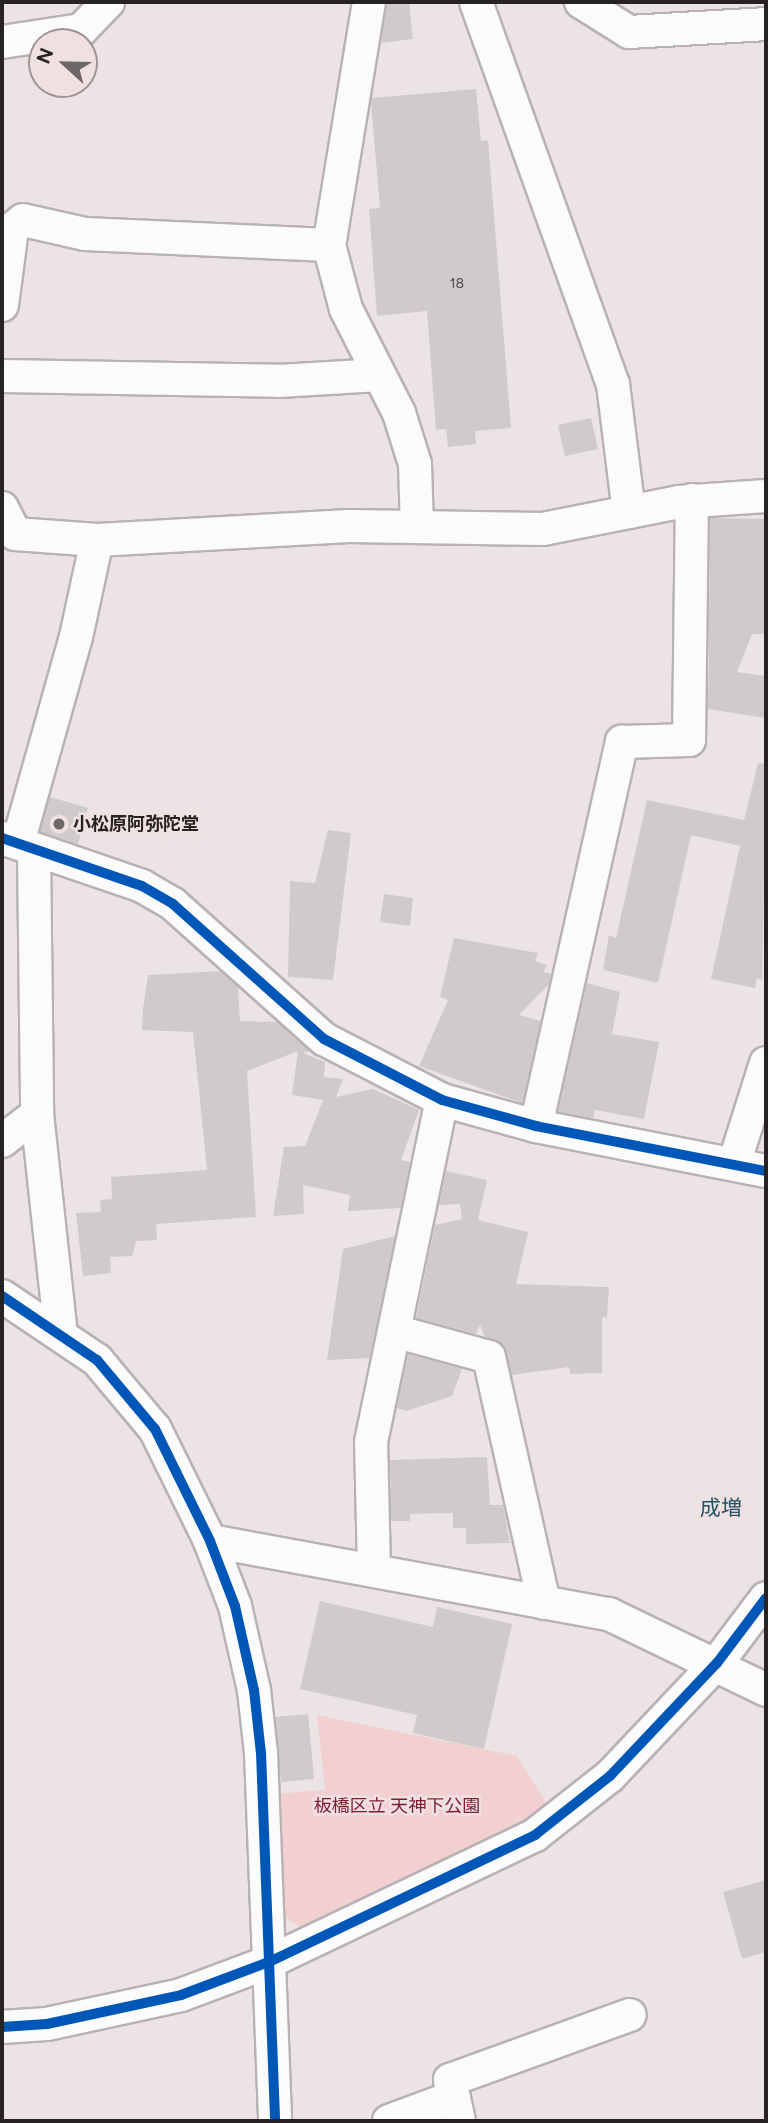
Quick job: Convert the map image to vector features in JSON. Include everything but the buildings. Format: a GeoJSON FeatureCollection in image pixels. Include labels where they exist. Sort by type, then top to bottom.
{"type":"FeatureCollection","features":[{"type":"Feature","properties":{"kind":"street"},"geometry":{"type":"LineString","coordinates":[[2,42],[81,30],[108,2]]}},
{"type":"Feature","properties":{"kind":"street"},"geometry":{"type":"LineString","coordinates":[[369,2],[329,245],[346,309],[379,375],[415,464],[417,527]]}},
{"type":"Feature","properties":{"kind":"street"},"geometry":{"type":"LineString","coordinates":[[476,2],[613,384],[629,512]]}},
{"type":"Feature","properties":{"kind":"street"},"geometry":{"type":"LineString","coordinates":[[581,2],[629,32],[766,24]]}},
{"type":"Feature","properties":{"kind":"street"},"geometry":{"type":"LineString","coordinates":[[2,305],[12,229],[23,220],[85,234],[329,245]]}},
{"type":"Feature","properties":{"kind":"street"},"geometry":{"type":"LineString","coordinates":[[2,376],[279,380],[379,375]]}},
{"type":"Feature","properties":{"kind":"street"},"geometry":{"type":"LineString","coordinates":[[2,508],[15,534],[97,540],[417,527],[542,529],[692,500],[766,496]]}},
{"type":"Feature","properties":{"kind":"street"},"geometry":{"type":"LineString","coordinates":[[536,1126],[622,742],[689,740],[692,500]]}},
{"type":"Feature","properties":{"kind":"street"},"geometry":{"type":"LineString","coordinates":[[61,1334],[37,1114],[18,845],[76,637],[97,540]]}},
{"type":"Feature","properties":{"kind":"street"},"geometry":{"type":"LineString","coordinates":[[18,845],[142,886],[173,904],[324,1039],[442,1100],[536,1126],[766,1171]]}},
{"type":"Feature","properties":{"kind":"street"},"geometry":{"type":"LineString","coordinates":[[734,1164],[766,1063]]}},
{"type":"Feature","properties":{"kind":"street"},"geometry":{"type":"LineString","coordinates":[[374,1571],[371,1442],[442,1100]]}},
{"type":"Feature","properties":{"kind":"street"},"geometry":{"type":"LineString","coordinates":[[2,1141],[37,1114]]}},
{"type":"Feature","properties":{"kind":"street"},"geometry":{"type":"LineString","coordinates":[[2,1296],[97,1360],[155,1429],[210,1541],[235,1606],[254,1690],[275,2121]]}},
{"type":"Feature","properties":{"kind":"street"},"geometry":{"type":"LineString","coordinates":[[394,1331],[488,1357],[544,1603]]}},
{"type":"Feature","properties":{"kind":"street"},"geometry":{"type":"LineString","coordinates":[[210,1541],[609,1615],[741,1676],[766,1706]]}},
{"type":"Feature","properties":{"kind":"street"},"geometry":{"type":"LineString","coordinates":[[2,2027],[122,2010],[269,1962],[536,1836],[741,1676],[766,1598]]}},
{"type":"Feature","properties":{"kind":"street"},"geometry":{"type":"LineString","coordinates":[[389,2121],[456,2109],[450,2080],[631,2015]]}},
{"type":"Feature","properties":{"kind":"green space","name":"板橋区立 天神下公園"},"geometry":{"type":"Polygon","coordinates":[[[317,1715],[517,1756],[548,1806],[482,1848],[302,1929],[279,1912],[274,1794],[325,1790],[317,1715]]]}},
{"type":"Feature","properties":{"kind":"cycle path"},"geometry":{"type":"LineString","coordinates":[[2,838],[142,886],[173,904],[324,1039],[442,1100],[536,1126],[766,1171]]}},
{"type":"Feature","properties":{"kind":"cycle path"},"geometry":{"type":"LineString","coordinates":[[2,1296],[97,1360],[155,1429],[210,1541],[235,1606],[254,1690],[261,1753],[275,2121]]}},
{"type":"Feature","properties":{"kind":"cycle path"},"geometry":{"type":"LineString","coordinates":[[2,2027],[47,2024],[181,1995],[269,1962],[535,1835],[610,1776],[717,1663],[766,1598]]}},
{"type":"Feature","properties":{"kind":"place","name":"小松原阿弥陀堂"},"geometry":{"type":"Point","coordinates":[59,824]}},
{"type":"Feature","properties":{"kind":"district","name":"成増"},"geometry":{"type":"Point","coordinates":[721,1508]}}]}
